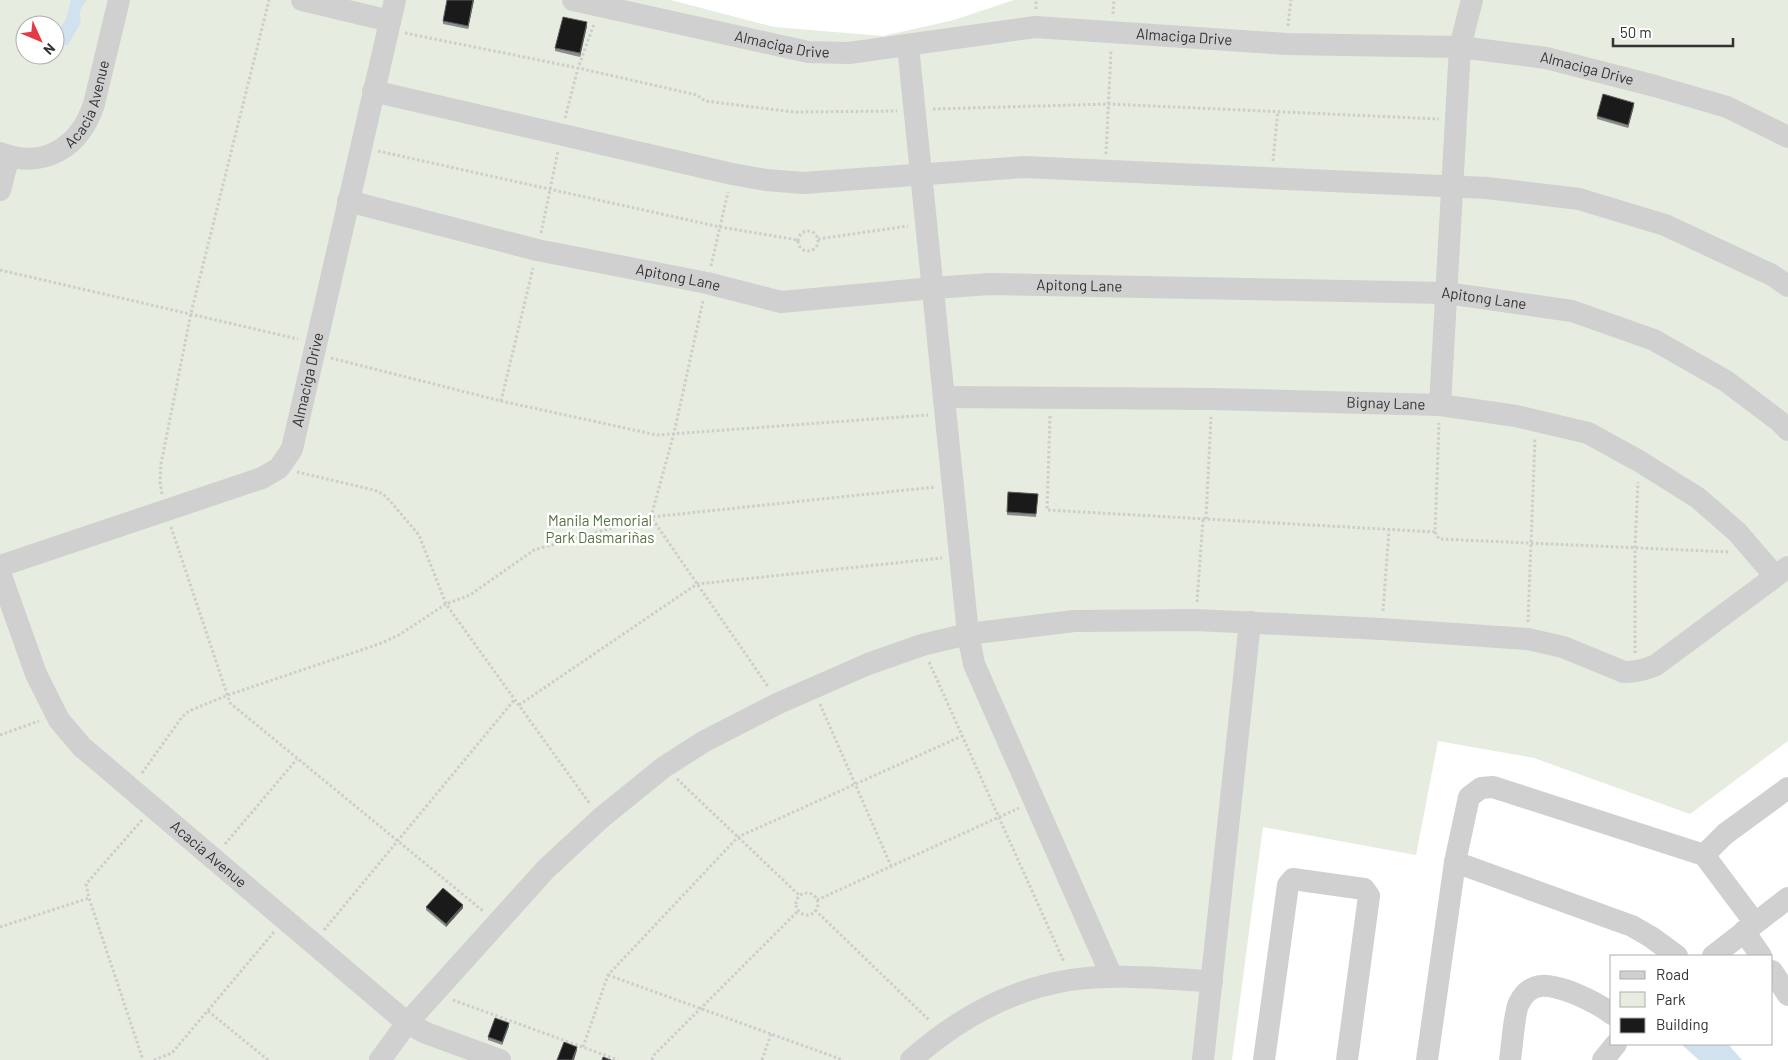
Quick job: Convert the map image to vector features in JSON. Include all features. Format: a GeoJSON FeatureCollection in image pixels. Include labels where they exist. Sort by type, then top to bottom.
{"type":"FeatureCollection","features":[{"type":"Feature","properties":{"kind":"street","name":"Acacia Avenue"},"geometry":{"type":"LineString","coordinates":[[0,190],[4,155],[24,159],[46,157],[68,146],[83,131],[90,118],[94,104],[119,0]]}},
{"type":"Feature","properties":{"kind":"street"},"geometry":{"type":"LineString","coordinates":[[302,0],[391,17]]}},
{"type":"Feature","properties":{"kind":"street","name":"Almaciga Drive"},"geometry":{"type":"LineString","coordinates":[[573,0],[808,52],[849,53],[1035,27],[1287,44],[1460,48],[1546,58],[1655,86],[1727,107],[1788,137]]}},
{"type":"Feature","properties":{"kind":"street"},"geometry":{"type":"LineString","coordinates":[[1440,405],[1460,48],[1472,0]]}},
{"type":"Feature","properties":{"kind":"street","name":"Almaciga Drive"},"geometry":{"type":"LineString","coordinates":[[280,468],[292,449],[391,17]]}},
{"type":"Feature","properties":{"kind":"street"},"geometry":{"type":"LineString","coordinates":[[908,46],[968,634],[974,664],[1112,977]]}},
{"type":"Feature","properties":{"kind":"street"},"geometry":{"type":"LineString","coordinates":[[374,90],[732,174],[766,180],[804,183],[1024,167],[1453,188],[1487,188],[1579,199],[1665,225],[1772,275],[1788,286]]}},
{"type":"Feature","properties":{"kind":"street","name":"Apitong Lane"},"geometry":{"type":"LineString","coordinates":[[348,201],[537,250],[707,283],[781,302],[990,284],[1446,293],[1572,311],[1654,340],[1726,381],[1788,430]]}},
{"type":"Feature","properties":{"kind":"street","name":"Bignay Lane"},"geometry":{"type":"LineString","coordinates":[[945,406],[1051,398],[1212,399],[1440,405],[1516,416],[1588,433],[1639,461],[1698,498],[1737,532],[1756,553],[1782,571]]}},
{"type":"Feature","properties":{"kind":"street"},"geometry":{"type":"LineString","coordinates":[[0,566],[262,478],[280,468]]}},
{"type":"Feature","properties":{"kind":"street"},"geometry":{"type":"LineString","coordinates":[[380,1060],[407,1023],[496,922],[546,869],[601,818],[664,767],[703,742],[779,703],[868,664],[922,645],[968,634],[1074,621],[1196,620],[1250,622],[1527,639],[1563,647],[1624,672],[1634,672],[1656,665],[1782,571]]}},
{"type":"Feature","properties":{"kind":"street","name":"Acacia Avenue"},"geometry":{"type":"LineString","coordinates":[[0,573],[36,674],[57,715],[82,747],[407,1023],[426,1033],[500,1060]]}},
{"type":"Feature","properties":{"kind":"street"},"geometry":{"type":"LineString","coordinates":[[1203,1060],[1250,622]]}},
{"type":"Feature","properties":{"kind":"street"},"geometry":{"type":"LineString","coordinates":[[1427,1060],[1454,862],[1469,797],[1481,788],[1493,787],[1704,855],[1750,927],[1761,955]]}},
{"type":"Feature","properties":{"kind":"street"},"geometry":{"type":"LineString","coordinates":[[1704,855],[1725,834],[1788,788]]}},
{"type":"Feature","properties":{"kind":"street"},"geometry":{"type":"LineString","coordinates":[[1454,862],[1632,926],[1652,937],[1676,955]]}},
{"type":"Feature","properties":{"kind":"street"},"geometry":{"type":"LineString","coordinates":[[1264,1060],[1288,885],[1293,879],[1364,889],[1369,896],[1347,1060]]}},
{"type":"Feature","properties":{"kind":"street"},"geometry":{"type":"LineString","coordinates":[[1714,955],[1788,898]]}},
{"type":"Feature","properties":{"kind":"street"},"geometry":{"type":"LineString","coordinates":[[1773,972],[1788,995]]}},
{"type":"Feature","properties":{"kind":"street"},"geometry":{"type":"LineString","coordinates":[[911,1060],[943,1034],[983,1008],[1010,996],[1042,986],[1071,980],[1112,977],[1212,981]]}},
{"type":"Feature","properties":{"kind":"street"},"geometry":{"type":"LineString","coordinates":[[1510,1060],[1518,1004],[1526,992],[1539,986],[1551,985],[1594,1001],[1610,1013]]}},
{"type":"Feature","properties":{"kind":"street"},"geometry":{"type":"LineString","coordinates":[[1603,1060],[1615,1045]]}},
{"type":"Feature","properties":{"kind":"path"},"geometry":{"type":"LineString","coordinates":[[269,0],[191,314],[161,464],[160,482],[166,511],[230,703],[496,922]]}},
{"type":"Feature","properties":{"kind":"path"},"geometry":{"type":"LineString","coordinates":[[1287,44],[1291,0]]}},
{"type":"Feature","properties":{"kind":"path"},"geometry":{"type":"LineString","coordinates":[[501,401],[578,68],[601,7]]}},
{"type":"Feature","properties":{"kind":"path"},"geometry":{"type":"LineString","coordinates":[[391,17],[578,68],[697,94],[705,101],[794,112],[884,112],[914,109],[1108,104],[1456,120]]}},
{"type":"Feature","properties":{"kind":"path"},"geometry":{"type":"LineString","coordinates":[[1105,171],[1112,31]]}},
{"type":"Feature","properties":{"kind":"path"},"geometry":{"type":"LineString","coordinates":[[1271,179],[1278,111]]}},
{"type":"Feature","properties":{"kind":"path"},"geometry":{"type":"LineString","coordinates":[[360,148],[550,188],[720,227],[798,240]]}},
{"type":"Feature","properties":{"kind":"path"},"geometry":{"type":"LineString","coordinates":[[732,174],[674,433],[651,517],[779,703]]}},
{"type":"Feature","properties":{"kind":"path"},"geometry":{"type":"LineString","coordinates":[[818,239],[926,224]]}},
{"type":"Feature","properties":{"kind":"path"},"geometry":{"type":"LineString","coordinates":[[806,231],[815,234],[818,239],[817,246],[808,251],[800,246],[798,240],[801,234],[806,231]]}},
{"type":"Feature","properties":{"kind":"path"},"geometry":{"type":"LineString","coordinates":[[0,270],[191,314],[501,401],[657,435],[945,406]]}},
{"type":"Feature","properties":{"kind":"path"},"geometry":{"type":"LineString","coordinates":[[1051,398],[1047,510],[1435,532]]}},
{"type":"Feature","properties":{"kind":"path"},"geometry":{"type":"LineString","coordinates":[[1196,620],[1205,519],[1212,399]]}},
{"type":"Feature","properties":{"kind":"path"},"geometry":{"type":"LineString","coordinates":[[1440,405],[1435,532],[1440,540],[1756,553]]}},
{"type":"Feature","properties":{"kind":"path"},"geometry":{"type":"LineString","coordinates":[[1527,639],[1536,420]]}},
{"type":"Feature","properties":{"kind":"path"},"geometry":{"type":"LineString","coordinates":[[1634,672],[1635,547],[1639,461]]}},
{"type":"Feature","properties":{"kind":"path"},"geometry":{"type":"LineString","coordinates":[[280,468],[374,490],[383,494],[419,535],[446,604],[601,818]]}},
{"type":"Feature","properties":{"kind":"path"},"geometry":{"type":"LineString","coordinates":[[130,789],[182,717],[189,711],[228,695],[379,644],[399,635],[446,604],[470,595],[534,550],[651,517],[953,485]]}},
{"type":"Feature","properties":{"kind":"path"},"geometry":{"type":"LineString","coordinates":[[1382,629],[1388,530]]}},
{"type":"Feature","properties":{"kind":"path"},"geometry":{"type":"LineString","coordinates":[[518,705],[697,584],[960,556]]}},
{"type":"Feature","properties":{"kind":"path"},"geometry":{"type":"LineString","coordinates":[[922,645],[1071,980]]}},
{"type":"Feature","properties":{"kind":"path"},"geometry":{"type":"LineString","coordinates":[[813,687],[891,866]]}},
{"type":"Feature","properties":{"kind":"path"},"geometry":{"type":"LineString","coordinates":[[313,944],[515,700]]}},
{"type":"Feature","properties":{"kind":"path"},"geometry":{"type":"LineString","coordinates":[[0,735],[57,715]]}},
{"type":"Feature","properties":{"kind":"path"},"geometry":{"type":"LineString","coordinates":[[583,1047],[608,975],[738,837],[962,736]]}},
{"type":"Feature","properties":{"kind":"path"},"geometry":{"type":"LineString","coordinates":[[213,859],[298,758]]}},
{"type":"Feature","properties":{"kind":"path"},"geometry":{"type":"LineString","coordinates":[[664,767],[800,896]]}},
{"type":"Feature","properties":{"kind":"path"},"geometry":{"type":"LineString","coordinates":[[817,900],[1034,801]]}},
{"type":"Feature","properties":{"kind":"path"},"geometry":{"type":"LineString","coordinates":[[143,1060],[86,884],[153,808]]}},
{"type":"Feature","properties":{"kind":"path"},"geometry":{"type":"LineString","coordinates":[[810,893],[816,896],[817,900],[816,910],[807,915],[801,913],[797,908],[796,901],[803,894],[810,893]]}},
{"type":"Feature","properties":{"kind":"path"},"geometry":{"type":"LineString","coordinates":[[0,927],[89,898]]}},
{"type":"Feature","properties":{"kind":"path"},"geometry":{"type":"LineString","coordinates":[[652,1060],[654,1055],[700,1008],[799,910]]}},
{"type":"Feature","properties":{"kind":"path"},"geometry":{"type":"LineString","coordinates":[[816,910],[943,1034]]}},
{"type":"Feature","properties":{"kind":"path"},"geometry":{"type":"LineString","coordinates":[[154,1060],[172,1053],[284,920]]}},
{"type":"Feature","properties":{"kind":"path"},"geometry":{"type":"LineString","coordinates":[[608,975],[843,1060]]}},
{"type":"Feature","properties":{"kind":"path"},"geometry":{"type":"LineString","coordinates":[[434,993],[618,1060]]}},
{"type":"Feature","properties":{"kind":"path"},"geometry":{"type":"LineString","coordinates":[[208,1011],[268,1060]]}},
{"type":"Feature","properties":{"kind":"path"},"geometry":{"type":"LineString","coordinates":[[762,1060],[771,1034]]}},
{"type":"Feature","properties":{"kind":"green space","name":"Manila Memorial Park Dasmariñas"},"geometry":{"type":"Polygon","coordinates":[[[0,0],[671,0],[774,27],[883,36],[954,20],[1014,0],[1788,0],[1788,741],[1690,814],[1534,758],[1438,741],[1416,855],[1263,827],[1232,1060],[0,1060],[0,0]]]}},
{"type":"Feature","properties":{"kind":"water"},"geometry":{"type":"Polygon","coordinates":[[[71,0],[87,0],[81,10],[81,22],[68,45],[65,45],[65,22],[71,0]]]}},
{"type":"Feature","properties":{"kind":"water"},"geometry":{"type":"Polygon","coordinates":[[[1682,1045],[1729,1045],[1742,1060],[1699,1060],[1682,1045]]]}},
{"type":"Feature","properties":{"kind":"building"},"geometry":{"type":"Polygon","coordinates":[[[447,0],[473,0],[468,26],[443,21],[447,0]]]}},
{"type":"Feature","properties":{"kind":"building"},"geometry":{"type":"Polygon","coordinates":[[[563,17],[587,22],[580,53],[555,48],[563,17]]]}},
{"type":"Feature","properties":{"kind":"building"},"geometry":{"type":"Polygon","coordinates":[[[1603,94],[1634,103],[1628,125],[1597,116],[1603,94]]]}},
{"type":"Feature","properties":{"kind":"building"},"geometry":{"type":"Polygon","coordinates":[[[1008,492],[1038,494],[1036,514],[1007,512],[1008,492]]]}},
{"type":"Feature","properties":{"kind":"building"},"geometry":{"type":"Polygon","coordinates":[[[443,888],[463,905],[446,924],[426,907],[443,888]]]}},
{"type":"Feature","properties":{"kind":"building"},"geometry":{"type":"Polygon","coordinates":[[[495,1018],[509,1023],[502,1042],[488,1037],[495,1018]]]}},
{"type":"Feature","properties":{"kind":"building"},"geometry":{"type":"Polygon","coordinates":[[[564,1042],[577,1047],[572,1060],[557,1060],[564,1042]]]}}]}
